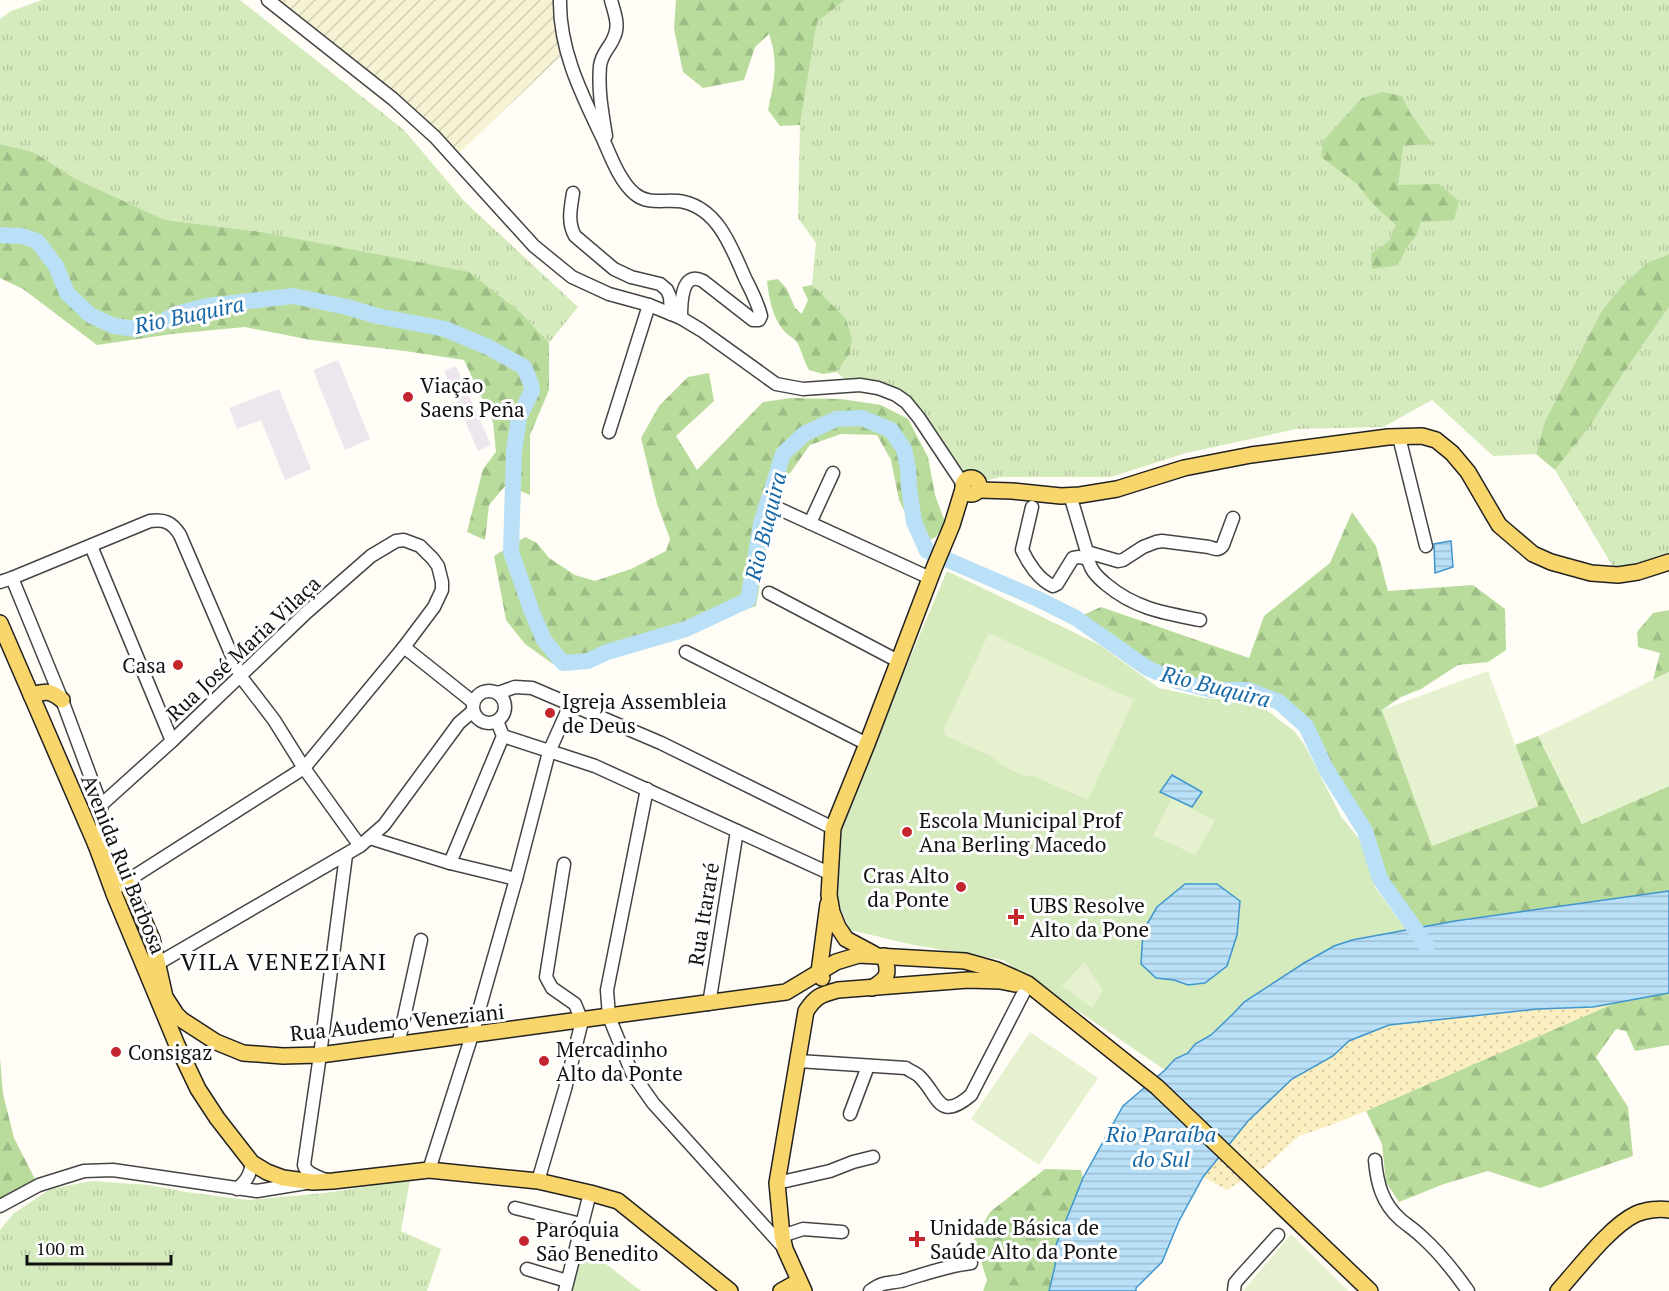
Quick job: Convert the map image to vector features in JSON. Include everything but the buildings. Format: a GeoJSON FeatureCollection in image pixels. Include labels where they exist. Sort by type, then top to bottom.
{"type":"FeatureCollection","features":[{"type":"Feature","properties":{"kind":"main road"},"geometry":{"type":"LineString","coordinates":[[838,990],[824,982],[819,972],[830,896],[833,828],[932,573],[971,486],[1070,495],[1117,489],[1184,468],[1251,455],[1422,436],[1430,437],[1441,443],[1468,472],[1499,525],[1533,554],[1551,562],[1591,573],[1618,575],[1638,572],[1669,562]]}},
{"type":"Feature","properties":{"kind":"main road","name":"Avenida Rui Barbosa"},"geometry":{"type":"LineString","coordinates":[[0,623],[96,844],[114,894],[177,1045],[198,1089],[252,1163],[283,1178],[313,1182],[429,1170],[538,1181],[590,1192],[618,1201],[730,1291]]}},
{"type":"Feature","properties":{"kind":"main road"},"geometry":{"type":"LineString","coordinates":[[32,695],[49,692],[62,700]]}},
{"type":"Feature","properties":{"kind":"main road","name":"Rua Audemo Veneziani"},"geometry":{"type":"LineString","coordinates":[[96,844],[126,882],[148,927],[168,1003],[182,1020],[200,1033],[243,1053],[283,1056],[320,1055],[786,992],[819,972],[849,957],[859,955],[965,961],[998,970],[1029,987],[1157,1087],[1370,1291]]}},
{"type":"Feature","properties":{"kind":"main road"},"geometry":{"type":"LineString","coordinates":[[830,896],[837,927],[846,939],[880,955],[888,968],[887,976],[872,988]]}},
{"type":"Feature","properties":{"kind":"main road","name":"Rua Audemo Veneziani"},"geometry":{"type":"LineString","coordinates":[[806,1011],[814,999],[821,994],[838,990],[968,980],[1000,981],[1029,987]]}},
{"type":"Feature","properties":{"kind":"main road"},"geometry":{"type":"LineString","coordinates":[[781,1291],[802,1286],[784,1243],[777,1183],[806,1011],[801,998],[796,994],[786,992]]}},
{"type":"Feature","properties":{"kind":"main road"},"geometry":{"type":"LineString","coordinates":[[177,1045],[187,1035],[200,1033]]}},
{"type":"Feature","properties":{"kind":"main road"},"geometry":{"type":"LineString","coordinates":[[1558,1291],[1614,1229],[1637,1213],[1666,1209]]}},
{"type":"Feature","properties":{"kind":"street"},"geometry":{"type":"LineString","coordinates":[[268,0],[393,99],[435,137],[534,246],[572,277],[609,294],[649,305],[676,316],[701,330],[776,384],[803,388],[860,385],[878,388],[896,395],[914,410],[944,457],[971,486]]}},
{"type":"Feature","properties":{"kind":"street"},"geometry":{"type":"LineString","coordinates":[[560,0],[561,22],[576,83],[626,183],[639,197],[685,202],[698,207],[712,219],[728,240],[761,316],[759,320],[753,321],[703,281],[690,279],[686,282],[681,307],[676,316]]}},
{"type":"Feature","properties":{"kind":"street"},"geometry":{"type":"LineString","coordinates":[[607,149],[599,91],[602,56],[615,37],[616,30],[617,22],[611,0]]}},
{"type":"Feature","properties":{"kind":"street"},"geometry":{"type":"LineString","coordinates":[[573,193],[570,219],[571,229],[575,236],[614,269],[632,277],[660,284],[667,290],[676,316]]}},
{"type":"Feature","properties":{"kind":"street"},"geometry":{"type":"LineString","coordinates":[[609,432],[649,305]]}},
{"type":"Feature","properties":{"kind":"street"},"geometry":{"type":"LineString","coordinates":[[1399,437],[1426,546]]}},
{"type":"Feature","properties":{"kind":"street"},"geometry":{"type":"LineString","coordinates":[[810,523],[833,473]]}},
{"type":"Feature","properties":{"kind":"street"},"geometry":{"type":"LineString","coordinates":[[1070,495],[1091,569],[1098,577],[1126,599],[1138,605],[1163,613],[1200,620]]}},
{"type":"Feature","properties":{"kind":"street"},"geometry":{"type":"LineString","coordinates":[[773,506],[932,573]]}},
{"type":"Feature","properties":{"kind":"street"},"geometry":{"type":"LineString","coordinates":[[1032,507],[1022,550],[1035,570],[1046,582],[1053,585],[1057,584],[1073,558],[1088,556],[1118,561],[1143,547],[1162,541],[1218,549],[1223,545],[1233,518]]}},
{"type":"Feature","properties":{"kind":"street"},"geometry":{"type":"LineString","coordinates":[[96,844],[102,828],[101,805],[62,700],[6,580],[150,521],[160,520],[175,527],[180,535],[241,677],[274,720],[304,768],[360,846]]}},
{"type":"Feature","properties":{"kind":"street","name":"Rua José Maria Vilaça"},"geometry":{"type":"LineString","coordinates":[[101,805],[241,677],[307,612],[372,556],[396,541],[404,540],[420,546],[438,566],[442,591],[434,607],[404,647]]}},
{"type":"Feature","properties":{"kind":"street"},"geometry":{"type":"LineString","coordinates":[[91,546],[172,741]]}},
{"type":"Feature","properties":{"kind":"street"},"geometry":{"type":"LineString","coordinates":[[769,593],[898,661]]}},
{"type":"Feature","properties":{"kind":"street"},"geometry":{"type":"LineString","coordinates":[[114,894],[116,889],[126,882],[304,768],[404,647],[473,707],[478,720],[488,723],[497,721],[504,712],[504,702],[498,693],[493,691],[479,694],[473,707],[384,825],[360,846],[157,964]]}},
{"type":"Feature","properties":{"kind":"street"},"geometry":{"type":"LineString","coordinates":[[686,652],[867,744]]}},
{"type":"Feature","properties":{"kind":"street"},"geometry":{"type":"LineString","coordinates":[[498,693],[515,687],[532,688],[661,743],[833,828]]}},
{"type":"Feature","properties":{"kind":"street"},"geometry":{"type":"LineString","coordinates":[[429,1170],[472,1035],[549,752],[570,705]]}},
{"type":"Feature","properties":{"kind":"street"},"geometry":{"type":"LineString","coordinates":[[450,863],[503,736],[497,721]]}},
{"type":"Feature","properties":{"kind":"street"},"geometry":{"type":"LineString","coordinates":[[503,736],[595,766],[831,874]]}},
{"type":"Feature","properties":{"kind":"street"},"geometry":{"type":"LineString","coordinates":[[647,789],[607,990],[609,1017],[632,1073],[653,1103],[784,1243],[802,1230],[842,1232]]}},
{"type":"Feature","properties":{"kind":"street","name":"Rua Itararé"},"geometry":{"type":"LineString","coordinates":[[709,1004],[737,831]]}},
{"type":"Feature","properties":{"kind":"street"},"geometry":{"type":"LineString","coordinates":[[370,838],[450,863],[516,879]]}},
{"type":"Feature","properties":{"kind":"street"},"geometry":{"type":"LineString","coordinates":[[330,1182],[309,1173],[304,1165],[346,855]]}},
{"type":"Feature","properties":{"kind":"street"},"geometry":{"type":"LineString","coordinates":[[538,1181],[582,1021],[575,1004],[552,988],[546,978],[564,864]]}},
{"type":"Feature","properties":{"kind":"street"},"geometry":{"type":"LineString","coordinates":[[398,1045],[421,940]]}},
{"type":"Feature","properties":{"kind":"street"},"geometry":{"type":"LineString","coordinates":[[798,1061],[906,1068],[919,1076],[943,1105],[949,1107],[961,1103],[971,1095],[1029,987]]}},
{"type":"Feature","properties":{"kind":"street"},"geometry":{"type":"LineString","coordinates":[[850,1114],[868,1066]]}},
{"type":"Feature","properties":{"kind":"street"},"geometry":{"type":"LineString","coordinates":[[777,1183],[830,1171],[873,1156]]}},
{"type":"Feature","properties":{"kind":"street"},"geometry":{"type":"LineString","coordinates":[[1375,1160],[1380,1194],[1388,1206],[1399,1219],[1422,1236],[1452,1267],[1468,1291]]}},
{"type":"Feature","properties":{"kind":"street"},"geometry":{"type":"LineString","coordinates":[[237,1189],[247,1180],[252,1163]]}},
{"type":"Feature","properties":{"kind":"street"},"geometry":{"type":"LineString","coordinates":[[0,1206],[39,1185],[84,1171],[113,1170],[257,1191],[313,1182]]}},
{"type":"Feature","properties":{"kind":"street"},"geometry":{"type":"LineString","coordinates":[[527,1269],[566,1286],[590,1192]]}},
{"type":"Feature","properties":{"kind":"street"},"geometry":{"type":"LineString","coordinates":[[514,1208],[581,1224]]}},
{"type":"Feature","properties":{"kind":"street"},"geometry":{"type":"LineString","coordinates":[[1234,1291],[1235,1283],[1278,1235]]}},
{"type":"Feature","properties":{"kind":"street"},"geometry":{"type":"LineString","coordinates":[[870,1291],[884,1282],[898,1281],[937,1269],[970,1263]]}},
{"type":"Feature","properties":{"kind":"shaded area"},"geometry":{"type":"Polygon","coordinates":[[[267,0],[564,0],[567,50],[454,158],[267,0]]]}},
{"type":"Feature","properties":{"kind":"shaded area","name":"Viação Saens Peña"},"geometry":{"type":"Polygon","coordinates":[[[338,360],[370,439],[345,450],[313,370],[338,360]]]}},
{"type":"Feature","properties":{"kind":"shaded area","name":"Viação Saens Peña"},"geometry":{"type":"Polygon","coordinates":[[[456,366],[491,445],[478,451],[444,371],[456,366]]]}},
{"type":"Feature","properties":{"kind":"shaded area"},"geometry":{"type":"Polygon","coordinates":[[[279,389],[311,469],[285,480],[261,420],[237,429],[229,408],[279,389]]]}},
{"type":"Feature","properties":{"kind":"green space"},"geometry":{"type":"Polygon","coordinates":[[[42,0],[240,0],[404,130],[464,201],[578,307],[549,343],[520,312],[469,273],[262,232],[165,220],[74,178],[33,152],[0,144],[0,19],[11,11],[42,0]]]}},
{"type":"Feature","properties":{"kind":"green space"},"geometry":{"type":"Polygon","coordinates":[[[676,0],[845,0],[817,22],[800,125],[780,126],[768,110],[775,63],[769,34],[755,47],[744,80],[703,88],[683,72],[674,29],[676,0]]]}},
{"type":"Feature","properties":{"kind":"green space"},"geometry":{"type":"Polygon","coordinates":[[[845,0],[1669,0],[1669,254],[1647,263],[1601,312],[1545,421],[1536,454],[1493,456],[1432,400],[1383,427],[1297,429],[1186,453],[1111,477],[1001,477],[980,482],[971,478],[944,457],[919,418],[878,388],[852,385],[836,372],[849,355],[821,295],[812,285],[816,243],[798,218],[800,125],[817,22],[845,0]]]}},
{"type":"Feature","properties":{"kind":"green space"},"geometry":{"type":"Polygon","coordinates":[[[1383,92],[1402,96],[1409,111],[1432,144],[1403,146],[1398,185],[1439,184],[1459,201],[1454,220],[1421,222],[1416,236],[1406,248],[1401,260],[1394,266],[1372,269],[1371,254],[1389,241],[1396,225],[1374,205],[1357,184],[1321,157],[1323,141],[1362,98],[1383,92]]]}},
{"type":"Feature","properties":{"kind":"green space"},"geometry":{"type":"Polygon","coordinates":[[[0,144],[33,152],[74,178],[165,220],[262,232],[469,272],[520,312],[549,343],[549,390],[530,435],[530,495],[506,485],[489,505],[485,540],[467,532],[483,469],[496,452],[493,422],[464,360],[311,340],[245,327],[172,334],[97,345],[23,289],[0,278],[0,144]]]}},
{"type":"Feature","properties":{"kind":"green space"},"geometry":{"type":"Polygon","coordinates":[[[1669,254],[1669,307],[1590,426],[1555,470],[1536,454],[1545,421],[1601,312],[1622,286],[1647,263],[1669,254]]]}},
{"type":"Feature","properties":{"kind":"green space"},"geometry":{"type":"Polygon","coordinates":[[[778,279],[787,289],[795,308],[802,314],[808,300],[802,287],[812,285],[846,319],[852,339],[849,355],[836,372],[823,374],[809,370],[797,342],[780,326],[772,307],[767,281],[778,279]]]}},
{"type":"Feature","properties":{"kind":"green space"},"geometry":{"type":"Polygon","coordinates":[[[1669,307],[1669,562],[1618,575],[1555,470],[1590,426],[1669,307]]]}},
{"type":"Feature","properties":{"kind":"green space"},"geometry":{"type":"Polygon","coordinates":[[[709,373],[714,401],[676,436],[697,470],[763,402],[791,398],[841,399],[881,405],[908,419],[928,457],[935,495],[945,522],[936,537],[918,545],[899,500],[891,460],[877,435],[841,434],[810,445],[778,490],[756,606],[680,636],[584,666],[553,664],[525,644],[506,620],[494,556],[525,537],[537,543],[549,558],[575,575],[595,581],[631,569],[666,551],[670,539],[657,504],[641,438],[659,406],[688,377],[709,373]]]}},
{"type":"Feature","properties":{"kind":"green space"},"geometry":{"type":"Polygon","coordinates":[[[1352,512],[1376,546],[1388,591],[1473,585],[1505,609],[1506,650],[1488,662],[1458,665],[1421,689],[1401,697],[1382,710],[1432,845],[1538,806],[1515,745],[1538,736],[1582,824],[1669,786],[1669,891],[1416,928],[1380,879],[1365,831],[1326,769],[1306,726],[1279,702],[1248,690],[1212,690],[1177,681],[1147,668],[1076,618],[1101,607],[1249,658],[1264,616],[1330,563],[1352,512]]]}},
{"type":"Feature","properties":{"kind":"green space"},"geometry":{"type":"Polygon","coordinates":[[[947,571],[1100,645],[1159,688],[1205,698],[1256,702],[1294,731],[1304,744],[1342,818],[1361,841],[1375,887],[1406,930],[1352,940],[1321,953],[1244,1002],[1211,1035],[1195,1044],[1188,1053],[1175,1059],[1165,1070],[1003,960],[914,945],[850,930],[835,895],[837,829],[947,571]]]}},
{"type":"Feature","properties":{"kind":"green space"},"geometry":{"type":"Polygon","coordinates":[[[1669,610],[1669,672],[1653,680],[1660,653],[1638,647],[1637,632],[1653,613],[1669,610]]]}},
{"type":"Feature","properties":{"kind":"green space"},"geometry":{"type":"Polygon","coordinates":[[[989,633],[1134,700],[1088,800],[1033,776],[1021,775],[1001,765],[991,756],[946,736],[943,730],[989,633]]]}},
{"type":"Feature","properties":{"kind":"green space"},"geometry":{"type":"Polygon","coordinates":[[[1488,671],[1538,806],[1432,846],[1382,710],[1488,671]]]}},
{"type":"Feature","properties":{"kind":"green space"},"geometry":{"type":"Polygon","coordinates":[[[1669,672],[1669,786],[1582,824],[1538,736],[1669,672]]]}},
{"type":"Feature","properties":{"kind":"green space"},"geometry":{"type":"Polygon","coordinates":[[[1172,798],[1215,821],[1195,855],[1153,835],[1172,798]]]}},
{"type":"Feature","properties":{"kind":"green space"},"geometry":{"type":"Polygon","coordinates":[[[1084,962],[1103,990],[1092,1008],[1062,986],[1084,962]]]}},
{"type":"Feature","properties":{"kind":"green space"},"geometry":{"type":"Polygon","coordinates":[[[1669,993],[1669,1045],[1635,1051],[1626,1031],[1616,1029],[1596,1057],[1628,1107],[1633,1156],[1540,1188],[1488,1171],[1444,1184],[1399,1202],[1386,1182],[1382,1144],[1366,1111],[1617,1002],[1669,993]]]}},
{"type":"Feature","properties":{"kind":"green space"},"geometry":{"type":"Polygon","coordinates":[[[1030,1032],[1098,1078],[1039,1165],[971,1119],[1030,1032]]]}},
{"type":"Feature","properties":{"kind":"green space"},"geometry":{"type":"Polygon","coordinates":[[[0,1058],[3,1094],[14,1138],[37,1183],[0,1206],[0,1058]]]}},
{"type":"Feature","properties":{"kind":"green space"},"geometry":{"type":"Polygon","coordinates":[[[1045,1169],[1081,1170],[1083,1178],[1056,1245],[1055,1266],[1049,1291],[983,1291],[987,1280],[974,1240],[990,1212],[1045,1169]]]}},
{"type":"Feature","properties":{"kind":"green space"},"geometry":{"type":"Polygon","coordinates":[[[410,1180],[401,1231],[441,1249],[427,1291],[0,1291],[0,1230],[13,1214],[50,1189],[92,1181],[149,1185],[248,1200],[325,1193],[410,1180]]]}},
{"type":"Feature","properties":{"kind":"green space"},"geometry":{"type":"Polygon","coordinates":[[[1291,1234],[1348,1291],[1243,1291],[1291,1234]]]}},
{"type":"Feature","properties":{"kind":"green space"},"geometry":{"type":"Polygon","coordinates":[[[584,1247],[641,1291],[570,1291],[584,1247]]]}},
{"type":"Feature","properties":{"kind":"sand"},"geometry":{"type":"Polygon","coordinates":[[[1617,1002],[1366,1111],[1299,1136],[1265,1167],[1227,1190],[1203,1177],[1248,1121],[1292,1079],[1333,1056],[1349,1042],[1389,1025],[1538,1009],[1593,1007],[1617,1002]]]}},
{"type":"Feature","properties":{"kind":"water"},"geometry":{"type":"Polygon","coordinates":[[[1451,541],[1453,567],[1435,573],[1434,544],[1451,541]]]}},
{"type":"Feature","properties":{"kind":"water"},"geometry":{"type":"Polygon","coordinates":[[[1172,775],[1202,792],[1192,807],[1160,792],[1172,775]]]}},
{"type":"Feature","properties":{"kind":"water"},"geometry":{"type":"Polygon","coordinates":[[[1185,884],[1217,884],[1240,901],[1237,935],[1227,966],[1205,983],[1188,985],[1174,980],[1156,978],[1141,964],[1143,931],[1157,907],[1185,884]]]}},
{"type":"Feature","properties":{"kind":"water","name":"Rio Paraíba do Sul"},"geometry":{"type":"Polygon","coordinates":[[[1669,891],[1669,993],[1593,1007],[1538,1009],[1389,1025],[1349,1041],[1333,1056],[1292,1079],[1248,1121],[1203,1177],[1179,1221],[1162,1262],[1136,1288],[1136,1291],[1049,1291],[1055,1266],[1056,1245],[1083,1178],[1123,1106],[1175,1059],[1188,1053],[1195,1044],[1211,1035],[1244,1002],[1304,963],[1334,946],[1352,940],[1455,921],[1669,891]]]}},
{"type":"Feature","properties":{"kind":"waterway","name":"Rio Buquira"},"geometry":{"type":"LineString","coordinates":[[0,235],[22,236],[37,241],[56,266],[67,293],[90,315],[114,326],[136,329],[156,325],[176,314],[207,306],[293,296],[445,329],[488,347],[524,367],[532,391],[519,417],[514,452],[511,552],[544,640],[563,663],[588,661],[607,652],[686,629],[748,600],[761,524],[783,454],[804,434],[836,419],[862,418],[891,430],[904,449],[914,522],[927,551],[1076,618],[1147,668],[1177,681],[1212,690],[1248,690],[1279,702],[1306,726],[1326,769],[1365,831],[1380,879],[1427,946]]}},
{"type":"Feature","properties":{"kind":"place","name":"Viação Saens Peña"},"geometry":{"type":"Point","coordinates":[408,397]}},
{"type":"Feature","properties":{"kind":"place","name":"Casa"},"geometry":{"type":"Point","coordinates":[178,665]}},
{"type":"Feature","properties":{"kind":"place","name":"Igreja Assembleia de Deus"},"geometry":{"type":"Point","coordinates":[550,713]}},
{"type":"Feature","properties":{"kind":"place","name":"Escola Municipal Prof Ana Berling Macedo"},"geometry":{"type":"Point","coordinates":[907,832]}},
{"type":"Feature","properties":{"kind":"place","name":"Cras Alto da Ponte"},"geometry":{"type":"Point","coordinates":[961,887]}},
{"type":"Feature","properties":{"kind":"place","name":"UBS Resolve Alto da Pone"},"geometry":{"type":"Point","coordinates":[1016,917]}},
{"type":"Feature","properties":{"kind":"place","name":"Consigaz"},"geometry":{"type":"Point","coordinates":[116,1052]}},
{"type":"Feature","properties":{"kind":"place","name":"Mercadinho Alto da Ponte"},"geometry":{"type":"Point","coordinates":[544,1061]}},
{"type":"Feature","properties":{"kind":"place","name":"Unidade Básica de Saúde Alto da Ponte"},"geometry":{"type":"Point","coordinates":[917,1239]}},
{"type":"Feature","properties":{"kind":"place","name":"Paróquia São Benedito"},"geometry":{"type":"Point","coordinates":[524,1241]}},
{"type":"Feature","properties":{"kind":"district","name":"VILA VENEZIANI"},"geometry":{"type":"Point","coordinates":[284,961]}}]}
